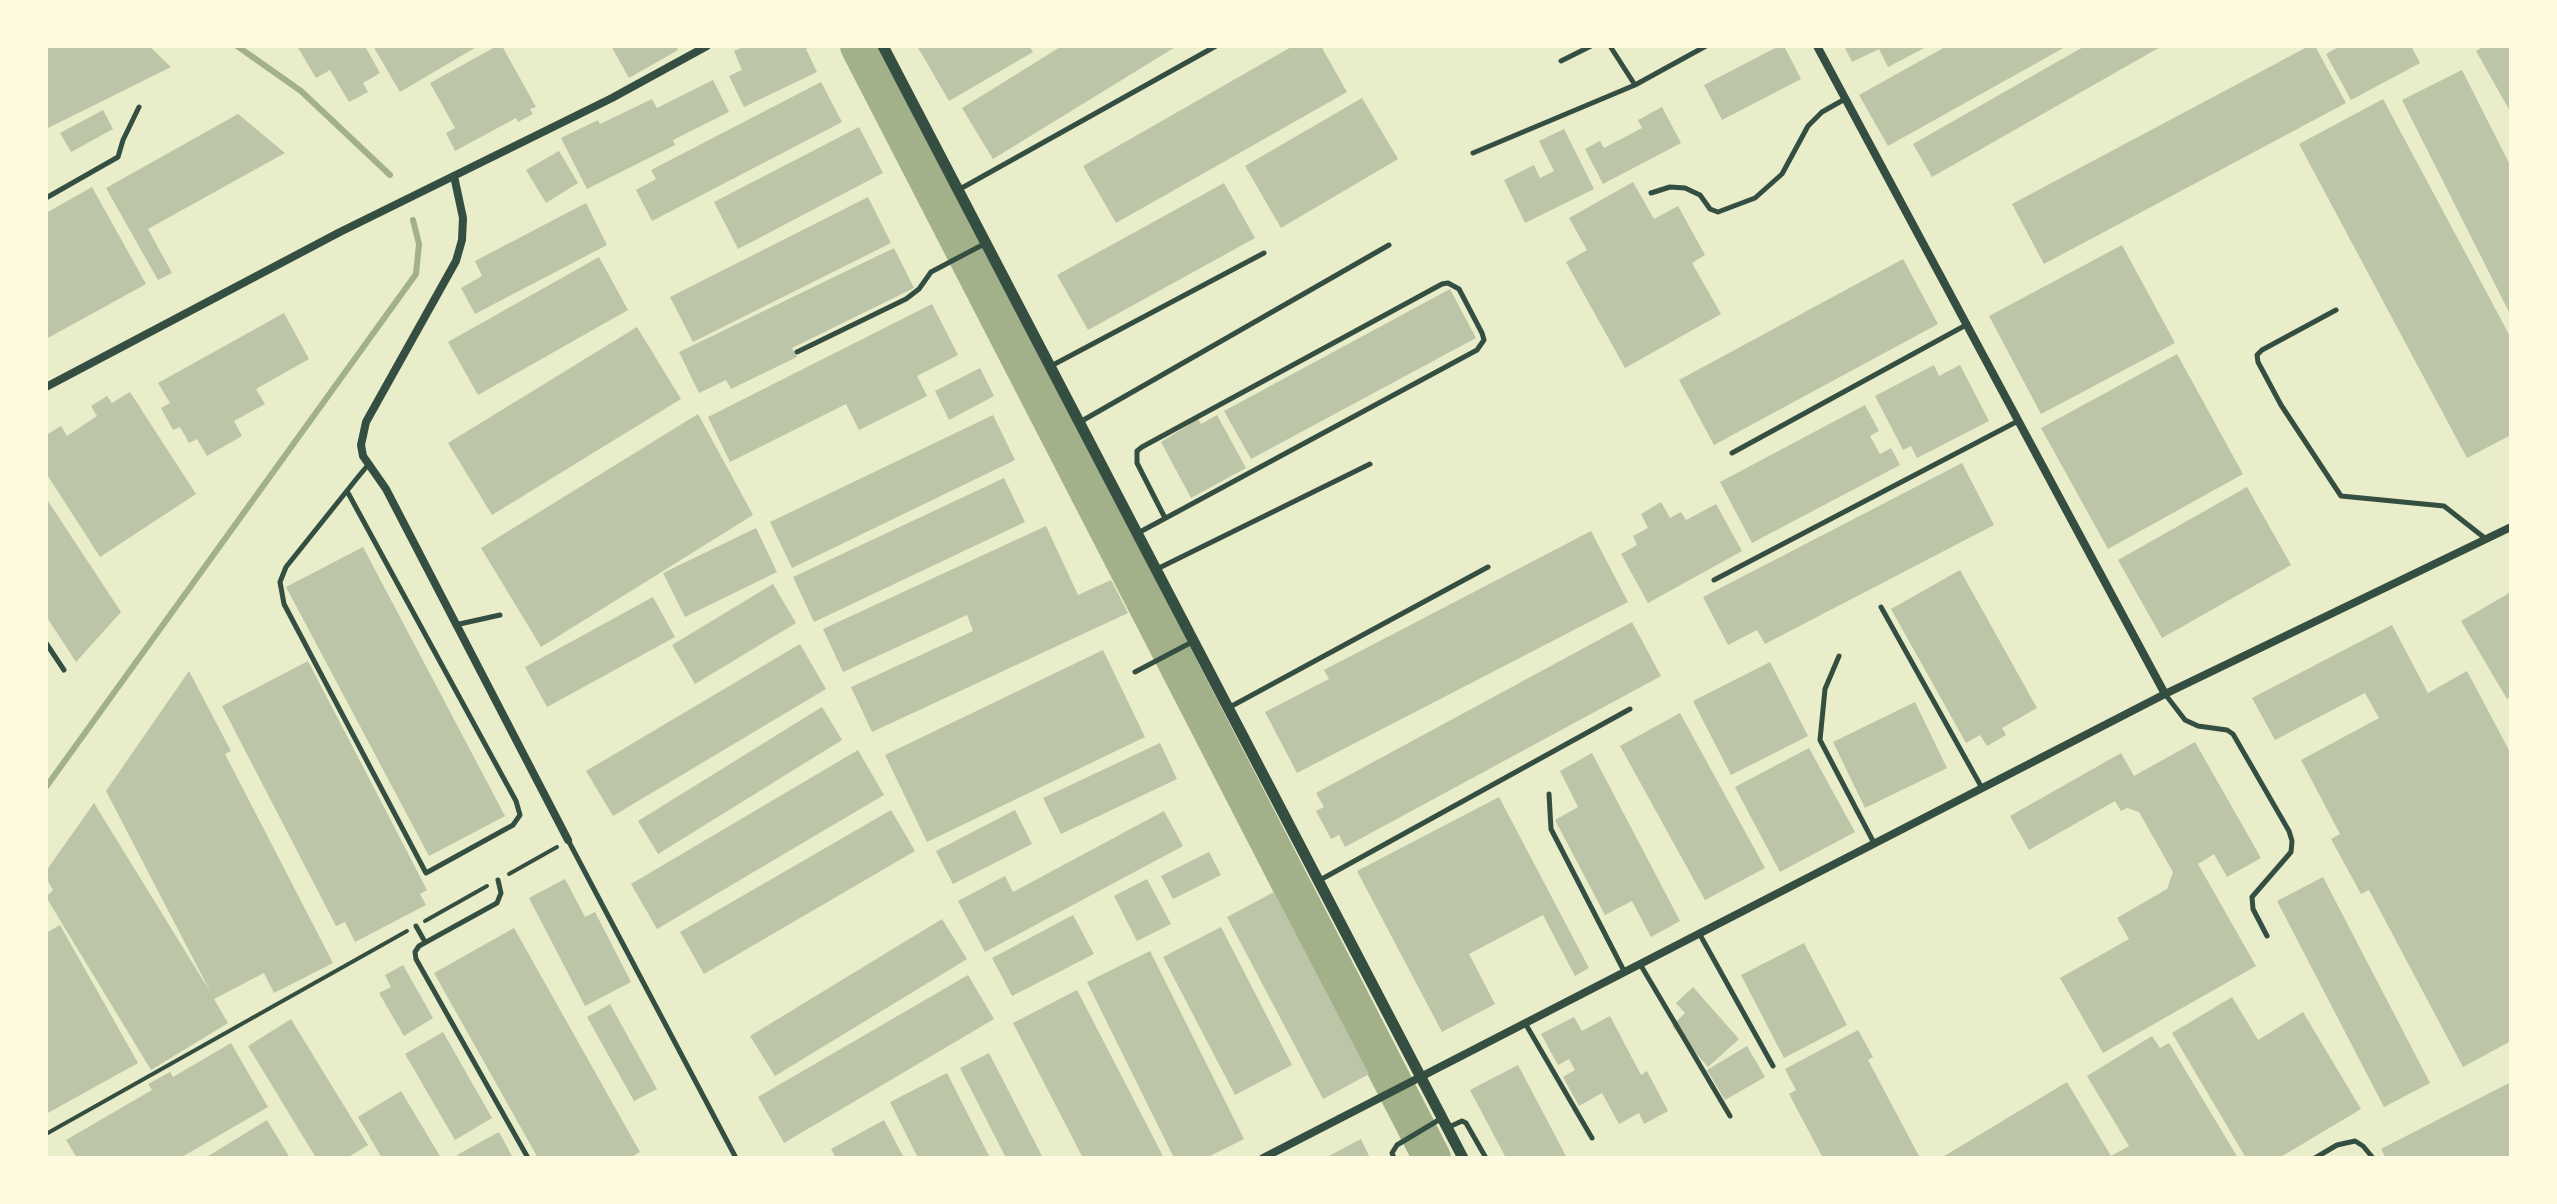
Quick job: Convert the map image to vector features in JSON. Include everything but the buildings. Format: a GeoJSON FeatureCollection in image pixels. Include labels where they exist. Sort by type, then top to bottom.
{"type":"FeatureCollection","features":[{"type":"Feature","properties":{"kind":"street"},"geometry":{"type":"LineString","coordinates":[[46,387],[327,239],[612,98],[707,46]]}},
{"type":"Feature","properties":{"kind":"street"},"geometry":{"type":"LineString","coordinates":[[883,46],[960,189],[982,244],[1156,569],[1189,644],[1229,708],[1463,1158]]}},
{"type":"Feature","properties":{"kind":"street"},"geometry":{"type":"LineString","coordinates":[[1817,46],[2165,694]]}},
{"type":"Feature","properties":{"kind":"street"},"geometry":{"type":"LineString","coordinates":[[454,176],[463,218],[462,240],[456,261],[366,422],[361,445],[368,465],[386,489],[568,840]]}},
{"type":"Feature","properties":{"kind":"street"},"geometry":{"type":"LineString","coordinates":[[1263,1158],[2165,694],[2511,527]]}},
{"type":"Feature","properties":{"kind":"lane"},"geometry":{"type":"LineString","coordinates":[[960,189],[1216,46]]}},
{"type":"Feature","properties":{"kind":"lane"},"geometry":{"type":"LineString","coordinates":[[1561,61],[1591,46]]}},
{"type":"Feature","properties":{"kind":"lane"},"geometry":{"type":"LineString","coordinates":[[1610,46],[1635,85]]}},
{"type":"Feature","properties":{"kind":"lane"},"geometry":{"type":"LineString","coordinates":[[1473,153],[1635,85],[1706,46]]}},
{"type":"Feature","properties":{"kind":"lane"},"geometry":{"type":"LineString","coordinates":[[1651,193],[1670,187],[1685,188],[1700,195],[1710,209],[1718,212],[1755,198],[1782,174],[1808,126],[1822,112],[1845,99]]}},
{"type":"Feature","properties":{"kind":"lane"},"geometry":{"type":"LineString","coordinates":[[46,198],[118,157],[139,107]]}},
{"type":"Feature","properties":{"kind":"lane"},"geometry":{"type":"LineString","coordinates":[[797,352],[906,299],[919,289],[931,272],[982,244]]}},
{"type":"Feature","properties":{"kind":"lane"},"geometry":{"type":"LineString","coordinates":[[1079,422],[1389,245]]}},
{"type":"Feature","properties":{"kind":"lane"},"geometry":{"type":"LineString","coordinates":[[1050,367],[1264,253]]}},
{"type":"Feature","properties":{"kind":"lane"},"geometry":{"type":"LineString","coordinates":[[1137,533],[1165,518],[1477,350],[1484,340],[1482,333],[1459,289],[1448,283],[1442,284],[1142,447],[1137,451],[1137,463],[1165,518]]}},
{"type":"Feature","properties":{"kind":"lane"},"geometry":{"type":"LineString","coordinates":[[2336,310],[2257,355],[2281,405],[2341,496],[2444,506],[2487,539]]}},
{"type":"Feature","properties":{"kind":"lane"},"geometry":{"type":"LineString","coordinates":[[1732,453],[1967,325]]}},
{"type":"Feature","properties":{"kind":"lane"},"geometry":{"type":"LineString","coordinates":[[1714,580],[2019,421]]}},
{"type":"Feature","properties":{"kind":"lane"},"geometry":{"type":"LineString","coordinates":[[1156,569],[1370,464]]}},
{"type":"Feature","properties":{"kind":"lane"},"geometry":{"type":"LineString","coordinates":[[347,491],[516,801],[520,815],[513,825],[426,873],[284,604],[280,582],[286,567],[347,491],[368,465]]}},
{"type":"Feature","properties":{"kind":"lane"},"geometry":{"type":"LineString","coordinates":[[1229,708],[1488,567]]}},
{"type":"Feature","properties":{"kind":"lane"},"geometry":{"type":"LineString","coordinates":[[1881,607],[1982,788]]}},
{"type":"Feature","properties":{"kind":"lane"},"geometry":{"type":"LineString","coordinates":[[455,625],[500,615]]}},
{"type":"Feature","properties":{"kind":"lane"},"geometry":{"type":"LineString","coordinates":[[46,643],[64,670]]}},
{"type":"Feature","properties":{"kind":"lane"},"geometry":{"type":"LineString","coordinates":[[1135,672],[1189,644]]}},
{"type":"Feature","properties":{"kind":"lane"},"geometry":{"type":"LineString","coordinates":[[1839,656],[1825,689],[1820,740],[1874,843]]}},
{"type":"Feature","properties":{"kind":"lane"},"geometry":{"type":"LineString","coordinates":[[2165,694],[2185,720],[2233,734],[2289,831],[2291,852],[2252,897],[2253,909],[2267,936]]}},
{"type":"Feature","properties":{"kind":"lane"},"geometry":{"type":"LineString","coordinates":[[1320,880],[1630,709]]}},
{"type":"Feature","properties":{"kind":"lane"},"geometry":{"type":"LineString","coordinates":[[1549,794],[1551,829],[1624,971]]}},
{"type":"Feature","properties":{"kind":"lane"},"geometry":{"type":"LineString","coordinates":[[568,840],[736,1158]]}},
{"type":"Feature","properties":{"kind":"lane"},"geometry":{"type":"LineString","coordinates":[[498,880],[501,893],[497,903],[415,952],[416,959],[528,1158]]}},
{"type":"Feature","properties":{"kind":"lane"},"geometry":{"type":"LineString","coordinates":[[416,926],[426,943]]}},
{"type":"Feature","properties":{"kind":"lane"},"geometry":{"type":"LineString","coordinates":[[1699,932],[1773,1066]]}},
{"type":"Feature","properties":{"kind":"lane"},"geometry":{"type":"LineString","coordinates":[[1639,964],[1730,1116]]}},
{"type":"Feature","properties":{"kind":"lane"},"geometry":{"type":"LineString","coordinates":[[1525,1023],[1592,1138]]}},
{"type":"Feature","properties":{"kind":"lane"},"geometry":{"type":"LineString","coordinates":[[1394,1158],[1394,1149],[1429,1126],[1462,1121],[1486,1158]]}},
{"type":"Feature","properties":{"kind":"lane"},"geometry":{"type":"LineString","coordinates":[[2315,1158],[2337,1145],[2355,1141],[2373,1158]]}},
{"type":"Feature","properties":{"kind":"path"},"geometry":{"type":"LineString","coordinates":[[46,1134],[568,840]]}},
{"type":"Feature","properties":{"kind":"waterway"},"geometry":{"type":"LineString","coordinates":[[237,46],[301,91],[390,175]]}},
{"type":"Feature","properties":{"kind":"waterway"},"geometry":{"type":"LineString","coordinates":[[859,46],[1432,1158]]}},
{"type":"Feature","properties":{"kind":"waterway"},"geometry":{"type":"LineString","coordinates":[[46,787],[416,274],[419,244],[413,220]]}}]}
